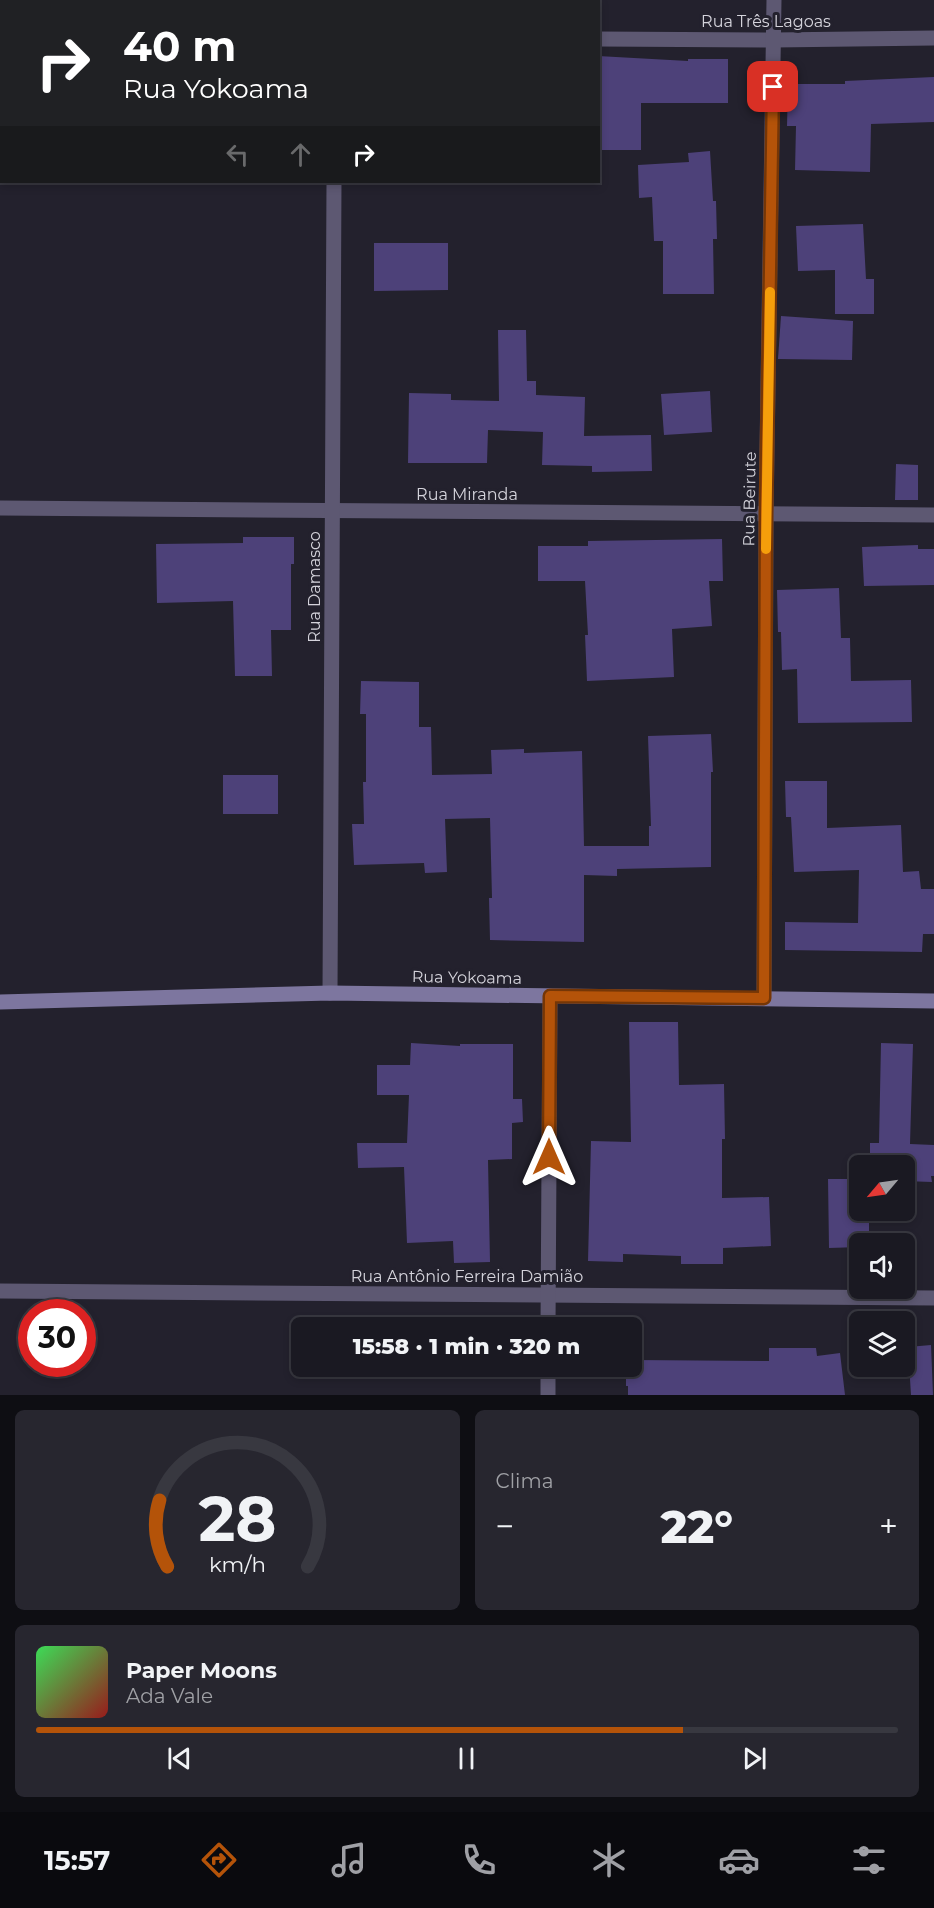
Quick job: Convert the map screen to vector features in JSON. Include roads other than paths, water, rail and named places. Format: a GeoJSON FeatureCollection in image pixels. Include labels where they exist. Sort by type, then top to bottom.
{"type":"FeatureCollection","features":[{"type":"Feature","properties":{"kind":"street","name":"Rua Beirute"},"geometry":{"type":"LineString","coordinates":[[764,998],[766,514],[774,0]]}},
{"type":"Feature","properties":{"kind":"street","name":"Rua Três Lagoas"},"geometry":{"type":"LineString","coordinates":[[600,39],[934,38]]}},
{"type":"Feature","properties":{"kind":"street","name":"Rua Damasco"},"geometry":{"type":"LineString","coordinates":[[330,993],[334,183]]}},
{"type":"Feature","properties":{"kind":"street","name":"Rua Miranda"},"geometry":{"type":"LineString","coordinates":[[0,508],[934,515]]}},
{"type":"Feature","properties":{"kind":"street","name":"Rua Yokoama"},"geometry":{"type":"LineString","coordinates":[[0,1002],[330,993],[934,1001]]}},
{"type":"Feature","properties":{"kind":"street"},"geometry":{"type":"LineString","coordinates":[[548,1317],[550,996]]}},
{"type":"Feature","properties":{"kind":"street","name":"Rua Antônio Ferreira Damião"},"geometry":{"type":"LineString","coordinates":[[0,1291],[934,1298]]}},
{"type":"Feature","properties":{"kind":"street"},"geometry":{"type":"LineString","coordinates":[[548,1377],[548,1395]]}}]}
